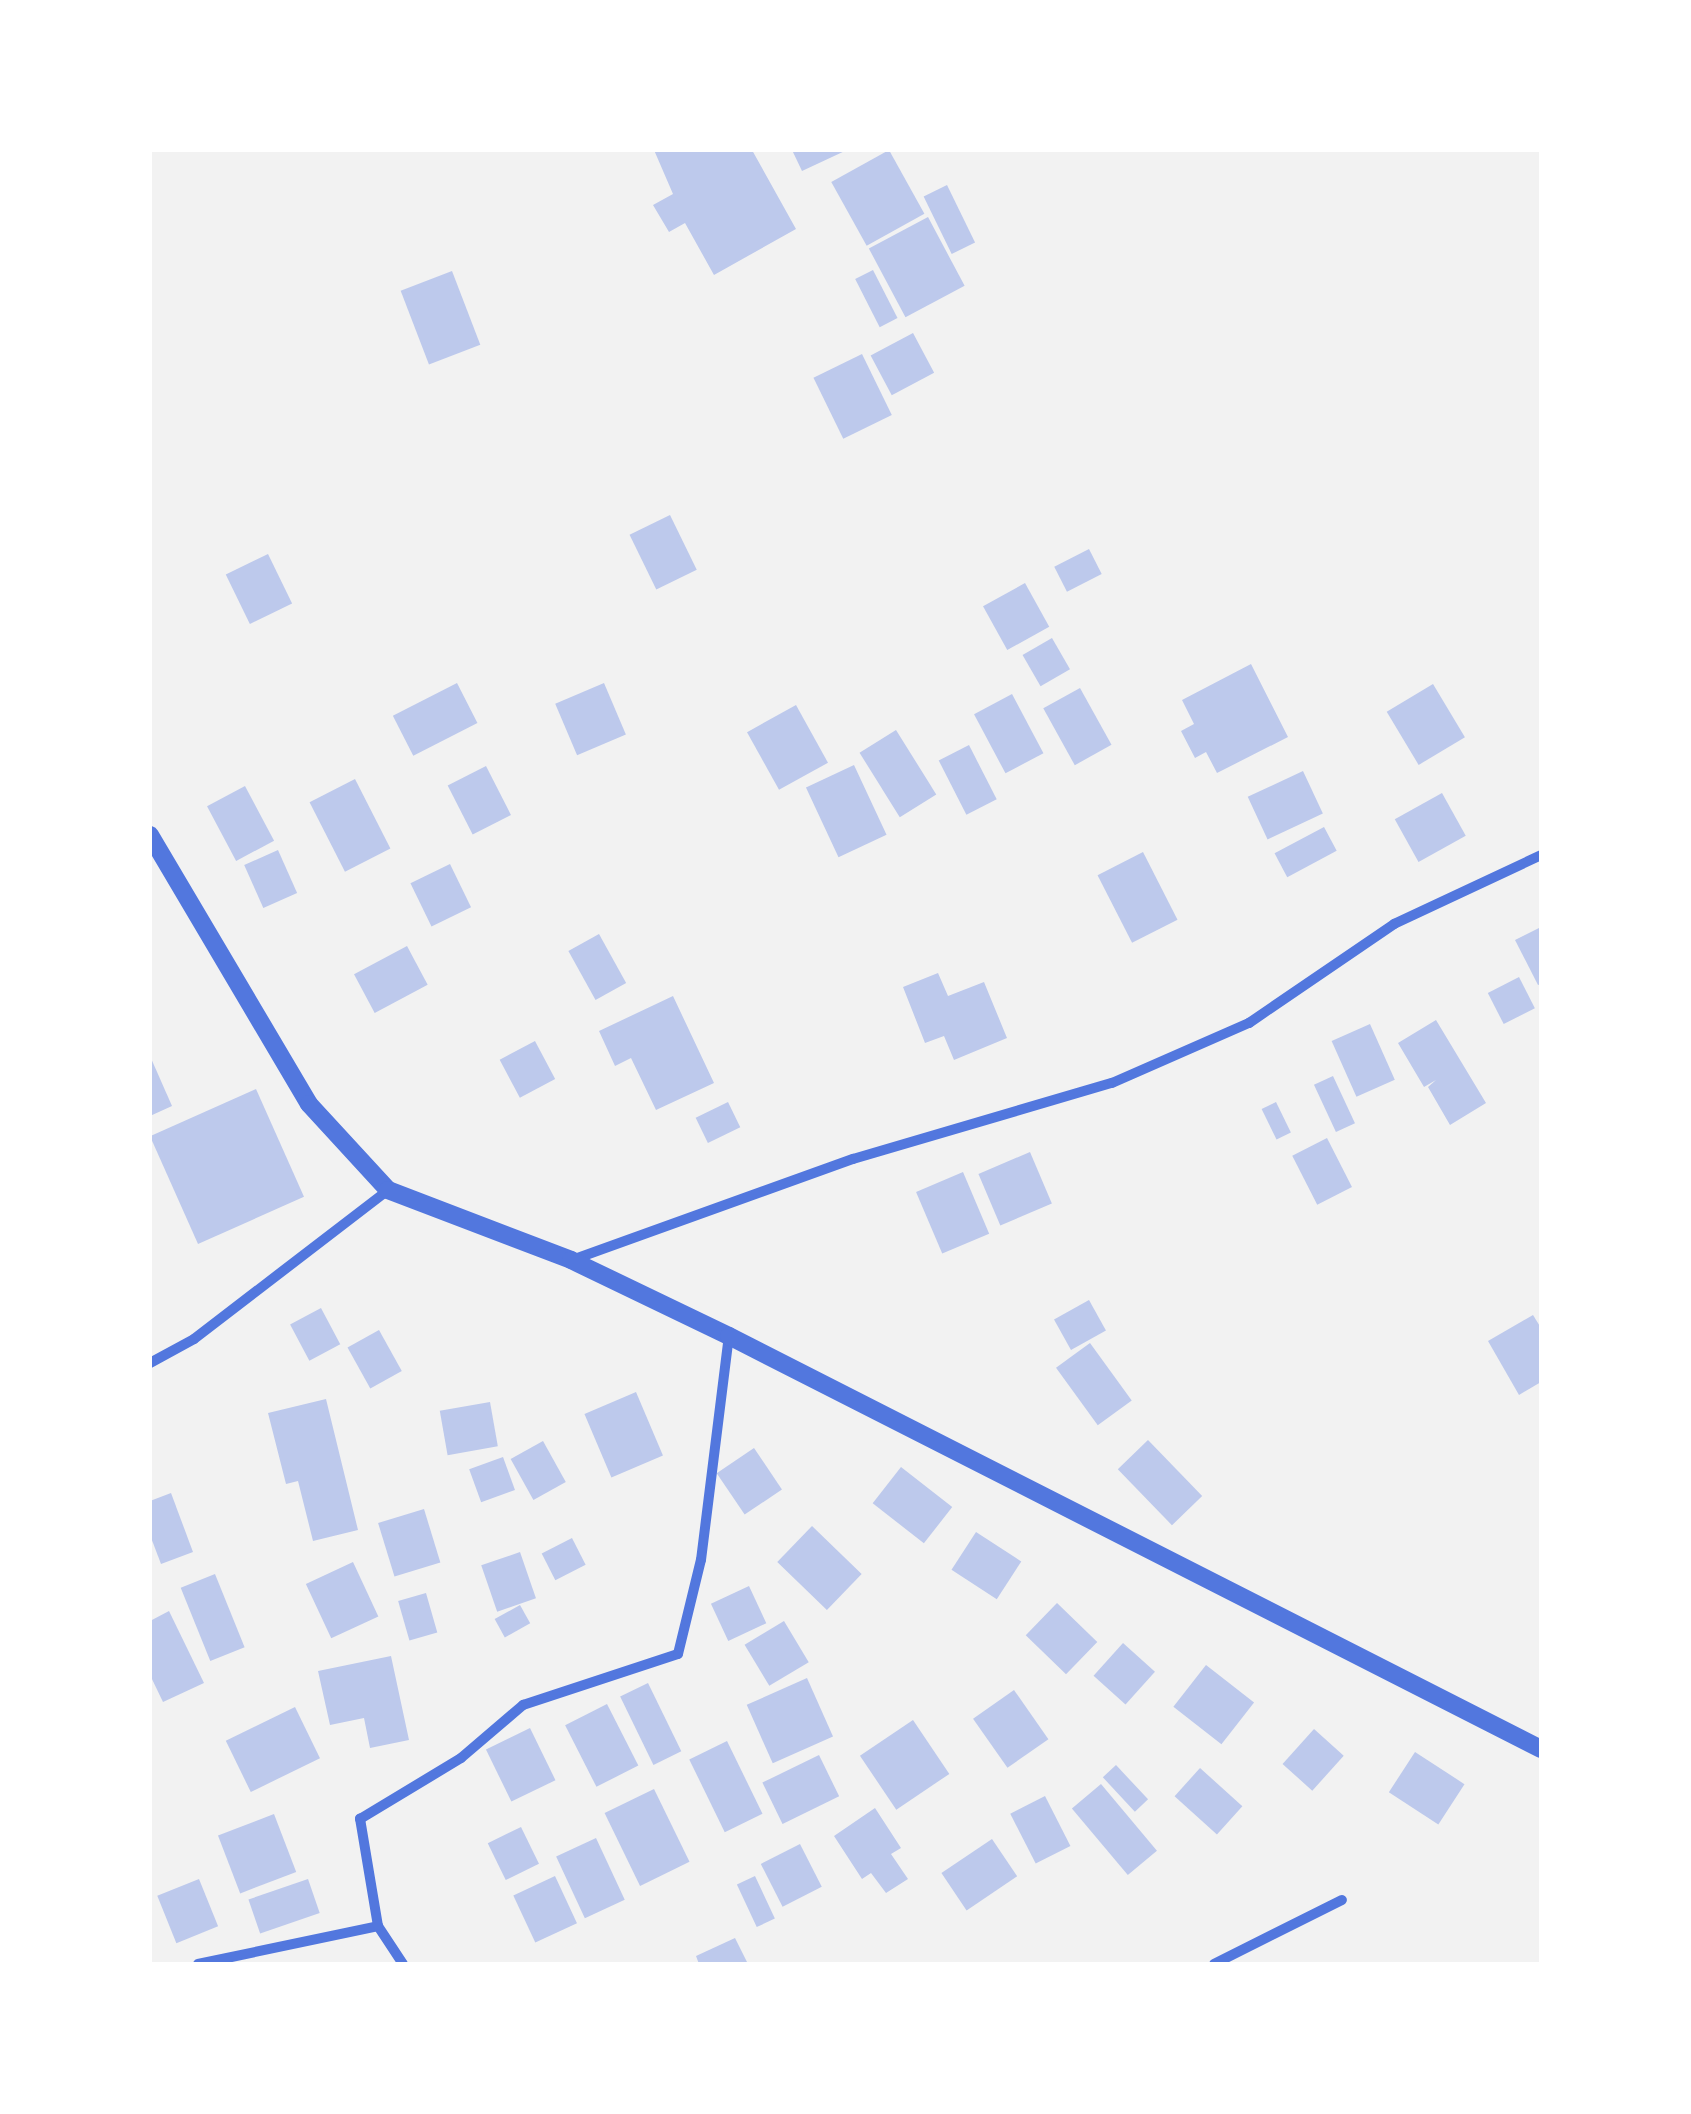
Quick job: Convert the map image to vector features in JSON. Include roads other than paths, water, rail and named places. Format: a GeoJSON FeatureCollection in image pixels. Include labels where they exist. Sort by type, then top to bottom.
{"type":"FeatureCollection","features":[{"type":"Feature","properties":{"kind":"street"},"geometry":{"type":"LineString","coordinates":[[150,835],[309,1104],[388,1190],[571,1260],[729,1336],[1541,1749]]}},
{"type":"Feature","properties":{"kind":"street"},"geometry":{"type":"LineString","coordinates":[[571,1260],[853,1160],[1112,1084],[1249,1023],[1394,924],[1541,855]]}},
{"type":"Feature","properties":{"kind":"street"},"geometry":{"type":"LineString","coordinates":[[150,1362],[194,1339],[388,1190]]}},
{"type":"Feature","properties":{"kind":"street"},"geometry":{"type":"LineString","coordinates":[[404,1964],[378,1926],[360,1819],[461,1758],[523,1705],[678,1654],[701,1560],[729,1336]]}},
{"type":"Feature","properties":{"kind":"street"},"geometry":{"type":"LineString","coordinates":[[1214,1964],[1342,1900]]}},
{"type":"Feature","properties":{"kind":"street"},"geometry":{"type":"LineString","coordinates":[[198,1964],[378,1926]]}}]}
